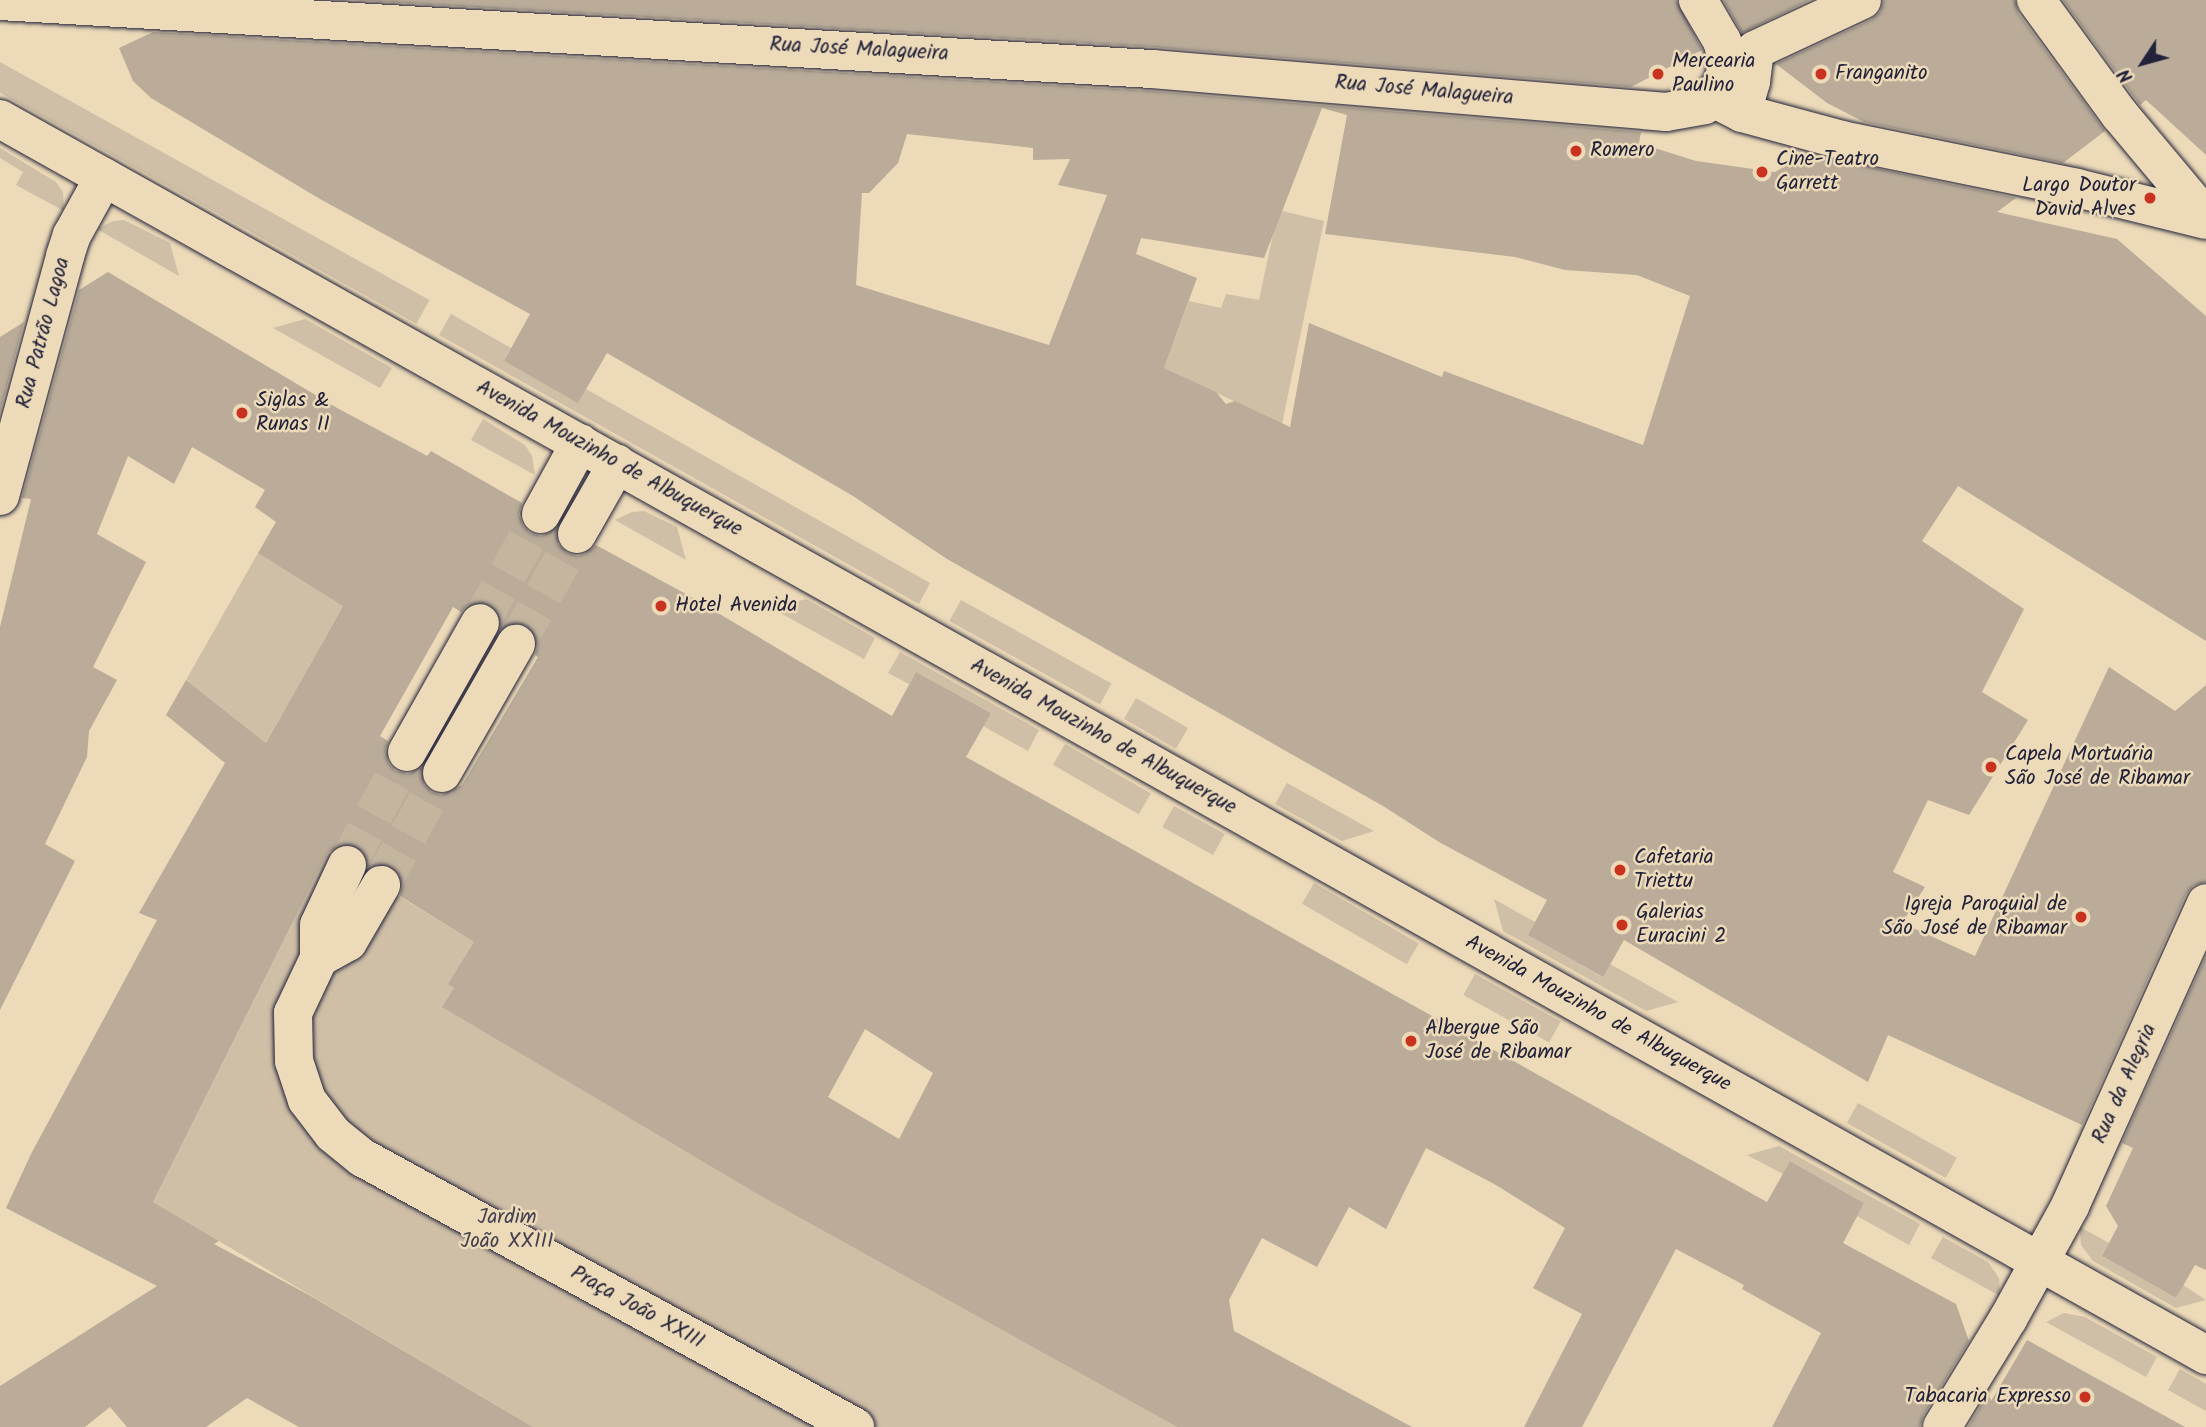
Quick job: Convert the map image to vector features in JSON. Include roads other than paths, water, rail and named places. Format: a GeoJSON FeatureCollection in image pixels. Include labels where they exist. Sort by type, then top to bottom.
{"type":"FeatureCollection","features":[{"type":"Feature","properties":{"kind":"street"},"geometry":{"type":"LineString","coordinates":[[1698,0],[1722,41],[1728,63],[1722,85],[1727,106]]}},
{"type":"Feature","properties":{"kind":"street"},"geometry":{"type":"LineString","coordinates":[[1727,106],[1751,82],[1755,50],[1862,0]]}},
{"type":"Feature","properties":{"kind":"street"},"geometry":{"type":"LineString","coordinates":[[2036,0],[2120,115],[2206,219]]}},
{"type":"Feature","properties":{"kind":"street","name":"Rua José Malagueira"},"geometry":{"type":"LineString","coordinates":[[0,1],[1111,66],[1666,113],[1704,105],[1727,106]]}},
{"type":"Feature","properties":{"kind":"street"},"geometry":{"type":"LineString","coordinates":[[1727,106],[1842,140],[2077,188],[2206,219]]}},
{"type":"Feature","properties":{"kind":"street","name":"Avenida Mouzinho de Albuquerque"},"geometry":{"type":"LineString","coordinates":[[0,118],[2206,1355]]}},
{"type":"Feature","properties":{"kind":"street","name":"Rua Patrão Lagoa"},"geometry":{"type":"LineString","coordinates":[[0,496],[65,256],[72,235],[104,177]]}},
{"type":"Feature","properties":{"kind":"street"},"geometry":{"type":"LineString","coordinates":[[541,514],[580,443]]}},
{"type":"Feature","properties":{"kind":"street"},"geometry":{"type":"LineString","coordinates":[[577,534],[617,464]]}},
{"type":"Feature","properties":{"kind":"street"},"geometry":{"type":"LineString","coordinates":[[407,752],[480,623]]}},
{"type":"Feature","properties":{"kind":"street"},"geometry":{"type":"LineString","coordinates":[[442,773],[516,644]]}},
{"type":"Feature","properties":{"kind":"street","name":"Praça João XXIII"},"geometry":{"type":"LineString","coordinates":[[347,865],[319,925],[319,958],[293,1013],[294,1061],[307,1100],[333,1134],[363,1158],[855,1427]]}},
{"type":"Feature","properties":{"kind":"street"},"geometry":{"type":"LineString","coordinates":[[319,958],[348,942],[381,885]]}},
{"type":"Feature","properties":{"kind":"street","name":"Rua da Alegria"},"geometry":{"type":"LineString","coordinates":[[1942,1427],[2040,1262],[2070,1206],[2206,903]]}},
{"type":"Feature","properties":{"kind":"tunnel"},"geometry":{"type":"LineString","coordinates":[[480,623],[541,514]]}},
{"type":"Feature","properties":{"kind":"tunnel"},"geometry":{"type":"LineString","coordinates":[[516,644],[577,534]]}},
{"type":"Feature","properties":{"kind":"tunnel"},"geometry":{"type":"LineString","coordinates":[[347,865],[407,752]]}},
{"type":"Feature","properties":{"kind":"tunnel"},"geometry":{"type":"LineString","coordinates":[[381,885],[442,773]]}},
{"type":"Feature","properties":{"kind":"place","name":"Mercearia Paulino"},"geometry":{"type":"Point","coordinates":[1658,74]}},
{"type":"Feature","properties":{"kind":"place","name":"Franganito"},"geometry":{"type":"Point","coordinates":[1821,74]}},
{"type":"Feature","properties":{"kind":"place","name":"Romero"},"geometry":{"type":"Point","coordinates":[1576,151]}},
{"type":"Feature","properties":{"kind":"place","name":"Cine-Teatro Garrett"},"geometry":{"type":"Point","coordinates":[1762,172]}},
{"type":"Feature","properties":{"kind":"place","name":"Largo Doutor David Alves"},"geometry":{"type":"Point","coordinates":[2150,198]}},
{"type":"Feature","properties":{"kind":"place","name":"Siglas & Runas II"},"geometry":{"type":"Point","coordinates":[242,413]}},
{"type":"Feature","properties":{"kind":"place","name":"Hotel Avenida"},"geometry":{"type":"Point","coordinates":[661,606]}},
{"type":"Feature","properties":{"kind":"place","name":"Capela Mortuária São José de Ribamar"},"geometry":{"type":"Point","coordinates":[1991,767]}},
{"type":"Feature","properties":{"kind":"place","name":"Cafetaria Triettu"},"geometry":{"type":"Point","coordinates":[1620,870]}},
{"type":"Feature","properties":{"kind":"place","name":"Igreja Paroquial de São José de Ribamar"},"geometry":{"type":"Point","coordinates":[2081,917]}},
{"type":"Feature","properties":{"kind":"place","name":"Galerias Euracini 2"},"geometry":{"type":"Point","coordinates":[1622,925]}},
{"type":"Feature","properties":{"kind":"place","name":"Albergue São José de Ribamar"},"geometry":{"type":"Point","coordinates":[1411,1041]}},
{"type":"Feature","properties":{"kind":"place","name":"Tabacaria Expresso"},"geometry":{"type":"Point","coordinates":[2085,1397]}},
{"type":"Feature","properties":{"kind":"park label","name":"Jardim João XXIII"},"geometry":{"type":"Point","coordinates":[507,1230]}}]}
